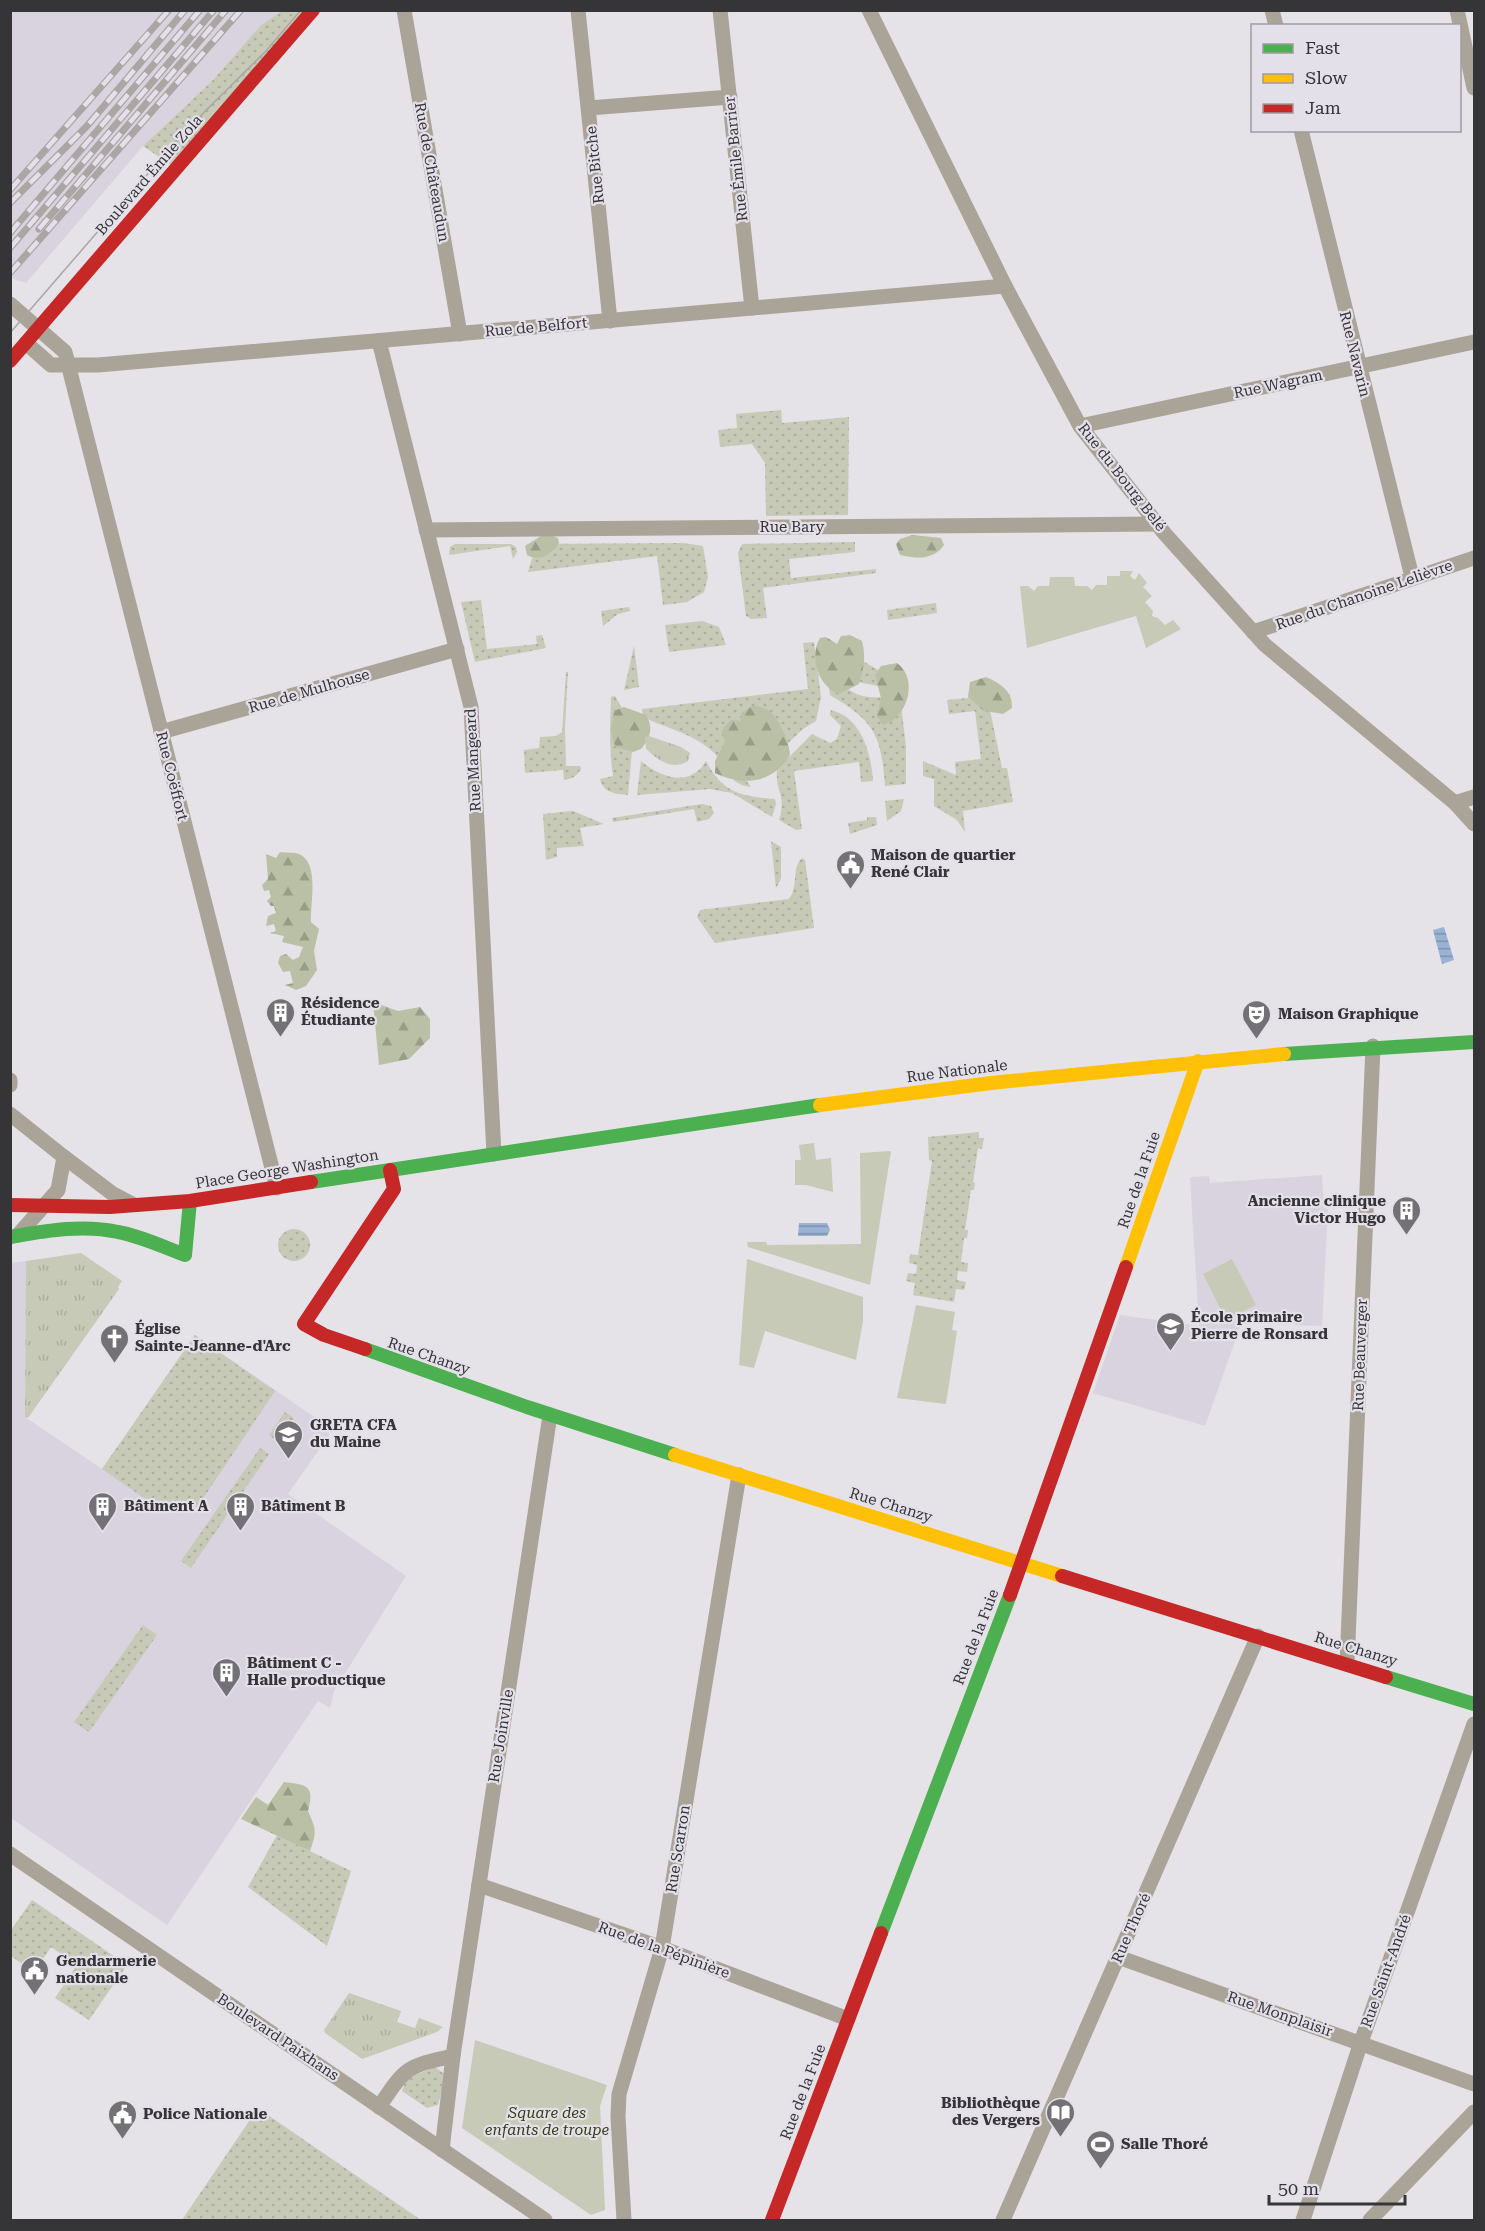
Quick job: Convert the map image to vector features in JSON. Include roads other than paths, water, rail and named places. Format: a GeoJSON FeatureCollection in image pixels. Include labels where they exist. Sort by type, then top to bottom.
{"type":"FeatureCollection","features":[{"type":"Feature","properties":{"kind":"main road","name":"Boulevard Émile Zola"},"geometry":{"type":"LineString","coordinates":[[10,361],[313,10]]}},
{"type":"Feature","properties":{"kind":"main road","name":"Rue Nationale"},"geometry":{"type":"LineString","coordinates":[[447,1161],[783,1110],[1062,1075],[1373,1046],[1474,1042]]}},
{"type":"Feature","properties":{"kind":"main road","name":"Rue de la Fuie"},"geometry":{"type":"LineString","coordinates":[[772,2220],[1022,1562],[1198,1061]]}},
{"type":"Feature","properties":{"kind":"main road","name":"Place George Washington"},"geometry":{"type":"LineString","coordinates":[[10,1205],[110,1207],[190,1202],[447,1161]]}},
{"type":"Feature","properties":{"kind":"main road","name":"Place George Washington"},"geometry":{"type":"LineString","coordinates":[[304,1324],[394,1189],[390,1170]]}},
{"type":"Feature","properties":{"kind":"main road","name":"Place George Washington"},"geometry":{"type":"LineString","coordinates":[[14,1236],[94,1229],[112,1231],[131,1235],[185,1255],[190,1202]]}},
{"type":"Feature","properties":{"kind":"main road","name":"Rue Chanzy"},"geometry":{"type":"LineString","coordinates":[[304,1324],[324,1335],[377,1356],[550,1415],[1474,1704]]}},
{"type":"Feature","properties":{"kind":"street","name":"Rue de Châteaudun"},"geometry":{"type":"LineString","coordinates":[[404,10],[460,334]]}},
{"type":"Feature","properties":{"kind":"street","name":"Rue Bitche"},"geometry":{"type":"LineString","coordinates":[[578,10],[610,321]]}},
{"type":"Feature","properties":{"kind":"street","name":"Rue Émile Barrier"},"geometry":{"type":"LineString","coordinates":[[720,10],[752,308]]}},
{"type":"Feature","properties":{"kind":"street","name":"Rue du Bourg Belé"},"geometry":{"type":"LineString","coordinates":[[869,10],[1005,286],[1080,426],[1157,524],[1253,632],[1455,803],[1474,824]]}},
{"type":"Feature","properties":{"kind":"street"},"geometry":{"type":"LineString","coordinates":[[1461,28],[1474,88]]}},
{"type":"Feature","properties":{"kind":"street"},"geometry":{"type":"LineString","coordinates":[[589,108],[730,97]]}},
{"type":"Feature","properties":{"kind":"street","name":"Rue Navarin"},"geometry":{"type":"LineString","coordinates":[[1301,132],[1412,577]]}},
{"type":"Feature","properties":{"kind":"street","name":"Rue de Belfort"},"geometry":{"type":"LineString","coordinates":[[26,343],[51,365],[98,365],[1005,286]]}},
{"type":"Feature","properties":{"kind":"street","name":"Rue Coëffort"},"geometry":{"type":"LineString","coordinates":[[10,304],[65,352],[276,1188]]}},
{"type":"Feature","properties":{"kind":"street","name":"Rue Mangeard"},"geometry":{"type":"LineString","coordinates":[[379,341],[471,707],[494,1154]]}},
{"type":"Feature","properties":{"kind":"street","name":"Rue Wagram"},"geometry":{"type":"LineString","coordinates":[[1080,426],[1474,342]]}},
{"type":"Feature","properties":{"kind":"street","name":"Rue Bary"},"geometry":{"type":"LineString","coordinates":[[426,530],[1157,524]]}},
{"type":"Feature","properties":{"kind":"street","name":"Rue du Chanoine Lelièvre"},"geometry":{"type":"LineString","coordinates":[[1253,632],[1474,558]]}},
{"type":"Feature","properties":{"kind":"street","name":"Rue de Mulhouse"},"geometry":{"type":"LineString","coordinates":[[161,732],[457,649]]}},
{"type":"Feature","properties":{"kind":"street"},"geometry":{"type":"LineString","coordinates":[[1455,803],[1474,797]]}},
{"type":"Feature","properties":{"kind":"street","name":"Rue Beauverger"},"geometry":{"type":"LineString","coordinates":[[1347,1664],[1373,1046]]}},
{"type":"Feature","properties":{"kind":"street"},"geometry":{"type":"LineString","coordinates":[[10,1114],[64,1157],[132,1204]]}},
{"type":"Feature","properties":{"kind":"street"},"geometry":{"type":"LineString","coordinates":[[14,1236],[48,1205],[58,1190],[64,1157]]}},
{"type":"Feature","properties":{"kind":"street","name":"Rue Joinville"},"geometry":{"type":"LineString","coordinates":[[442,2150],[478,1885],[550,1415]]}},
{"type":"Feature","properties":{"kind":"street","name":"Rue Scarron"},"geometry":{"type":"LineString","coordinates":[[624,2220],[618,2116],[619,2094],[662,1948],[739,1475]]}},
{"type":"Feature","properties":{"kind":"street","name":"Rue Thoré"},"geometry":{"type":"LineString","coordinates":[[1003,2220],[1258,1636]]}},
{"type":"Feature","properties":{"kind":"street","name":"Rue Saint-André"},"geometry":{"type":"LineString","coordinates":[[1303,2220],[1361,2042],[1474,1724]]}},
{"type":"Feature","properties":{"kind":"street","name":"Boulevard Paixhans"},"geometry":{"type":"LineString","coordinates":[[10,1854],[545,2220]]}},
{"type":"Feature","properties":{"kind":"street","name":"Rue de la Pépinière"},"geometry":{"type":"LineString","coordinates":[[478,1885],[662,1948],[848,2019]]}},
{"type":"Feature","properties":{"kind":"street","name":"Rue Monplaisir"},"geometry":{"type":"LineString","coordinates":[[1118,1958],[1361,2042],[1474,2084]]}},
{"type":"Feature","properties":{"kind":"street"},"geometry":{"type":"LineString","coordinates":[[379,2107],[402,2073],[422,2063],[453,2056]]}},
{"type":"Feature","properties":{"kind":"street"},"geometry":{"type":"LineString","coordinates":[[1370,2220],[1474,2112]]}},
{"type":"Feature","properties":{"kind":"water"},"geometry":{"type":"Polygon","coordinates":[[[1444,927],[1454,960],[1442,964],[1433,930],[1444,927]]]}},
{"type":"Feature","properties":{"kind":"water"},"geometry":{"type":"Polygon","coordinates":[[[799,1223],[827,1223],[830,1230],[827,1236],[798,1236],[799,1223]]]}},
{"type":"Feature","properties":{"kind":"tram line"},"geometry":{"type":"LineString","coordinates":[[10,333],[184,132],[265,52],[301,10]]}},
{"type":"Feature","properties":{"kind":"railway"},"geometry":{"type":"LineString","coordinates":[[10,190],[169,10]]}},
{"type":"Feature","properties":{"kind":"railway"},"geometry":{"type":"LineString","coordinates":[[10,203],[87,126],[185,10]]}},
{"type":"Feature","properties":{"kind":"railway"},"geometry":{"type":"LineString","coordinates":[[10,233],[200,10]]}},
{"type":"Feature","properties":{"kind":"railway"},"geometry":{"type":"LineString","coordinates":[[10,248],[214,10]]}},
{"type":"Feature","properties":{"kind":"railway"},"geometry":{"type":"LineString","coordinates":[[39,229],[226,10]]}},
{"type":"Feature","properties":{"kind":"railway"},"geometry":{"type":"LineString","coordinates":[[10,273],[241,10]]}},
{"type":"Feature","properties":{"kind":"place","name":"Maison de quartier René Clair"},"geometry":{"type":"Point","coordinates":[850,890]}},
{"type":"Feature","properties":{"kind":"place","name":"Résidence Étudiante"},"geometry":{"type":"Point","coordinates":[280,1038]}},
{"type":"Feature","properties":{"kind":"place","name":"Maison Graphique"},"geometry":{"type":"Point","coordinates":[1257,1040]}},
{"type":"Feature","properties":{"kind":"place","name":"Ancienne clinique Victor Hugo"},"geometry":{"type":"Point","coordinates":[1407,1236]}},
{"type":"Feature","properties":{"kind":"place","name":"École primaire Pierre de Ronsard"},"geometry":{"type":"Point","coordinates":[1170,1352]}},
{"type":"Feature","properties":{"kind":"place","name":"Église Sainte-Jeanne-d'Arc"},"geometry":{"type":"Point","coordinates":[114,1364]}},
{"type":"Feature","properties":{"kind":"place","name":"GRETA CFA du Maine"},"geometry":{"type":"Point","coordinates":[289,1460]}},
{"type":"Feature","properties":{"kind":"place","name":"Bâtiment A"},"geometry":{"type":"Point","coordinates":[103,1532]}},
{"type":"Feature","properties":{"kind":"place","name":"Bâtiment B"},"geometry":{"type":"Point","coordinates":[240,1532]}},
{"type":"Feature","properties":{"kind":"place","name":"Bâtiment C - Halle productique"},"geometry":{"type":"Point","coordinates":[226,1698]}},
{"type":"Feature","properties":{"kind":"place","name":"Gendarmerie nationale"},"geometry":{"type":"Point","coordinates":[35,1996]}},
{"type":"Feature","properties":{"kind":"place","name":"Bibliothèque des Vergers"},"geometry":{"type":"Point","coordinates":[1061,2138]}},
{"type":"Feature","properties":{"kind":"place","name":"Police Nationale"},"geometry":{"type":"Point","coordinates":[122,2140]}},
{"type":"Feature","properties":{"kind":"place","name":"Salle Thoré"},"geometry":{"type":"Point","coordinates":[1100,2170]}},
{"type":"Feature","properties":{"kind":"park label","name":"Square des enfants de troupe"},"geometry":{"type":"Point","coordinates":[547,2122]}}]}
